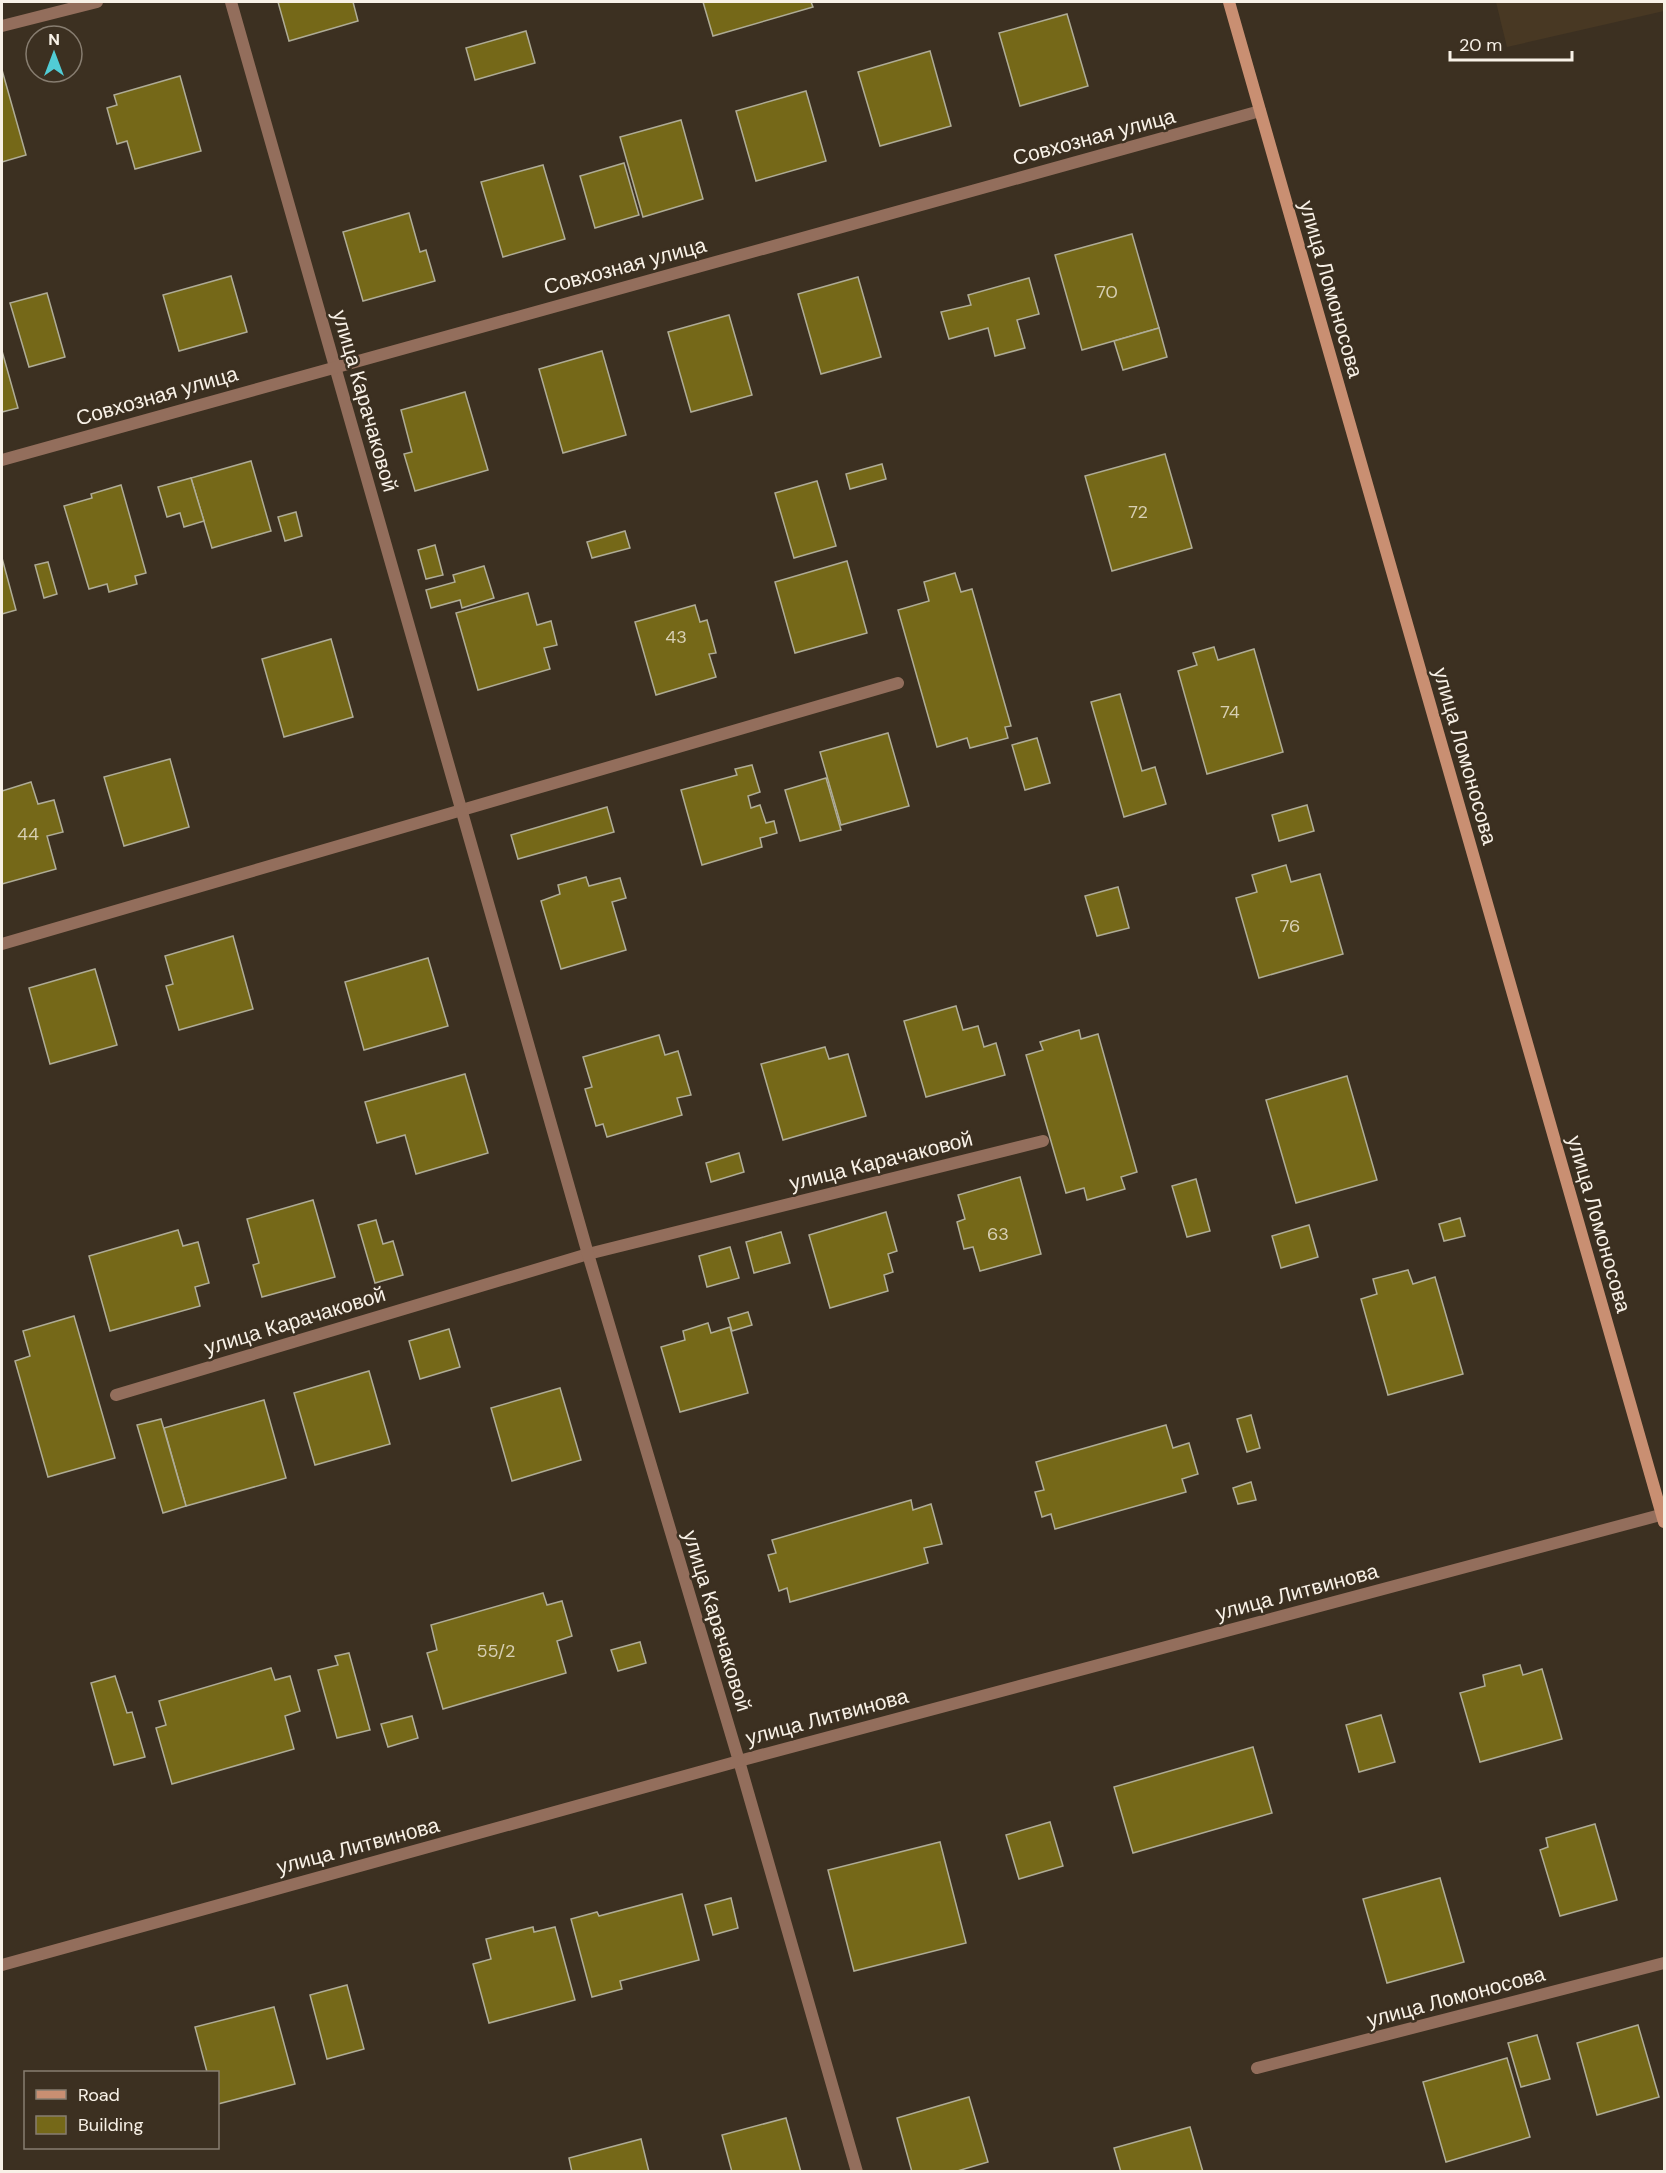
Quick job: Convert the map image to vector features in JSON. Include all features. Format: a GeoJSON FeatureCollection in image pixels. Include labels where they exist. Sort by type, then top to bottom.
{"type":"FeatureCollection","features":[{"type":"Feature","properties":{"kind":"street"},"geometry":{"type":"LineString","coordinates":[[2,26],[97,2]]}},
{"type":"Feature","properties":{"kind":"street","name":"улица Карачаковой"},"geometry":{"type":"LineString","coordinates":[[231,2],[588,1254],[739,1761],[857,2172]]}},
{"type":"Feature","properties":{"kind":"street","name":"улица Ломоносова"},"geometry":{"type":"LineString","coordinates":[[1229,2],[1664,1517]]}},
{"type":"Feature","properties":{"kind":"street","name":"Совхозная улица"},"geometry":{"type":"LineString","coordinates":[[2,460],[1260,111]]}},
{"type":"Feature","properties":{"kind":"street"},"geometry":{"type":"LineString","coordinates":[[2,944],[898,683]]}},
{"type":"Feature","properties":{"kind":"street","name":"улица Карачаковой"},"geometry":{"type":"LineString","coordinates":[[116,1395],[588,1254],[1043,1141]]}},
{"type":"Feature","properties":{"kind":"street","name":"улица Литвинова"},"geometry":{"type":"LineString","coordinates":[[2,1965],[739,1761],[1664,1517]]}},
{"type":"Feature","properties":{"kind":"street","name":"улица Ломоносова"},"geometry":{"type":"LineString","coordinates":[[1257,2068],[1665,1963]]}},
{"type":"Feature","properties":{"kind":"shaded area"},"geometry":{"type":"Polygon","coordinates":[[[1496,2],[1664,2],[1664,11],[1507,47],[1496,2]]]}},
{"type":"Feature","properties":{"kind":"building"},"geometry":{"type":"Polygon","coordinates":[[[278,2],[353,2],[358,21],[289,41],[278,2]]]}},
{"type":"Feature","properties":{"kind":"building"},"geometry":{"type":"Polygon","coordinates":[[[703,2],[811,2],[813,7],[713,36],[703,2]]]}},
{"type":"Feature","properties":{"kind":"building"},"geometry":{"type":"Polygon","coordinates":[[[1067,14],[1088,86],[1020,106],[999,33],[1067,14]]]}},
{"type":"Feature","properties":{"kind":"building"},"geometry":{"type":"Polygon","coordinates":[[[526,31],[535,63],[475,80],[466,48],[526,31]]]}},
{"type":"Feature","properties":{"kind":"building"},"geometry":{"type":"Polygon","coordinates":[[[930,51],[951,126],[880,146],[858,72],[930,51]]]}},
{"type":"Feature","properties":{"kind":"building"},"geometry":{"type":"Polygon","coordinates":[[[2,70],[26,155],[2,162],[2,70]]]}},
{"type":"Feature","properties":{"kind":"building"},"geometry":{"type":"Polygon","coordinates":[[[180,76],[201,151],[135,169],[127,141],[117,144],[107,108],[117,105],[114,95],[180,76]]]}},
{"type":"Feature","properties":{"kind":"building"},"geometry":{"type":"Polygon","coordinates":[[[806,91],[826,161],[756,181],[736,111],[806,91]]]}},
{"type":"Feature","properties":{"kind":"building"},"geometry":{"type":"Polygon","coordinates":[[[681,120],[703,199],[643,217],[620,137],[681,120]]]}},
{"type":"Feature","properties":{"kind":"building"},"geometry":{"type":"Polygon","coordinates":[[[624,163],[639,215],[595,228],[580,176],[624,163]]]}},
{"type":"Feature","properties":{"kind":"building"},"geometry":{"type":"Polygon","coordinates":[[[543,165],[565,239],[503,257],[481,182],[543,165]]]}},
{"type":"Feature","properties":{"kind":"building"},"geometry":{"type":"Polygon","coordinates":[[[409,213],[420,252],[426,250],[435,281],[363,301],[343,232],[409,213]]]}},
{"type":"Feature","properties":{"kind":"building"},"geometry":{"type":"Polygon","coordinates":[[[1132,234],[1159,328],[1082,350],[1055,255],[1132,234]]]}},
{"type":"Feature","properties":{"kind":"building"},"geometry":{"type":"Polygon","coordinates":[[[231,276],[247,332],[179,351],[163,295],[231,276]]]}},
{"type":"Feature","properties":{"kind":"building"},"geometry":{"type":"Polygon","coordinates":[[[858,277],[881,357],[821,374],[798,294],[858,277]]]}},
{"type":"Feature","properties":{"kind":"building"},"geometry":{"type":"Polygon","coordinates":[[[1029,278],[1039,314],[1017,320],[1025,348],[995,356],[988,328],[949,339],[941,312],[971,305],[968,295],[1029,278]]]}},
{"type":"Feature","properties":{"kind":"building"},"geometry":{"type":"Polygon","coordinates":[[[47,293],[65,357],[29,367],[10,303],[47,293]]]}},
{"type":"Feature","properties":{"kind":"building"},"geometry":{"type":"Polygon","coordinates":[[[729,315],[752,395],[691,412],[668,332],[729,315]]]}},
{"type":"Feature","properties":{"kind":"building"},"geometry":{"type":"Polygon","coordinates":[[[1159,328],[1167,357],[1123,370],[1114,341],[1159,328]]]}},
{"type":"Feature","properties":{"kind":"building"},"geometry":{"type":"Polygon","coordinates":[[[2,351],[18,408],[2,412],[2,351]]]}},
{"type":"Feature","properties":{"kind":"building"},"geometry":{"type":"Polygon","coordinates":[[[602,351],[626,435],[563,453],[539,369],[602,351]]]}},
{"type":"Feature","properties":{"kind":"building"},"geometry":{"type":"Polygon","coordinates":[[[465,392],[488,470],[415,491],[404,454],[412,452],[401,410],[465,392]]]}},
{"type":"Feature","properties":{"kind":"building"},"geometry":{"type":"Polygon","coordinates":[[[1165,454],[1192,548],[1112,571],[1085,476],[1165,454]]]}},
{"type":"Feature","properties":{"kind":"building"},"geometry":{"type":"Polygon","coordinates":[[[251,461],[271,531],[212,548],[191,478],[251,461]]]}},
{"type":"Feature","properties":{"kind":"building"},"geometry":{"type":"Polygon","coordinates":[[[882,464],[886,479],[850,489],[846,474],[882,464]]]}},
{"type":"Feature","properties":{"kind":"building"},"geometry":{"type":"Polygon","coordinates":[[[191,478],[204,521],[184,527],[180,513],[167,517],[158,487],[191,478]]]}},
{"type":"Feature","properties":{"kind":"building"},"geometry":{"type":"Polygon","coordinates":[[[817,481],[836,546],[794,558],[775,493],[817,481]]]}},
{"type":"Feature","properties":{"kind":"building"},"geometry":{"type":"Polygon","coordinates":[[[121,485],[146,573],[135,576],[137,584],[109,592],[107,584],[89,589],[64,506],[92,498],[91,494],[121,485]]]}},
{"type":"Feature","properties":{"kind":"building"},"geometry":{"type":"Polygon","coordinates":[[[296,512],[302,536],[285,541],[278,517],[296,512]]]}},
{"type":"Feature","properties":{"kind":"building"},"geometry":{"type":"Polygon","coordinates":[[[625,531],[630,548],[592,558],[587,542],[625,531]]]}},
{"type":"Feature","properties":{"kind":"building"},"geometry":{"type":"Polygon","coordinates":[[[435,545],[443,575],[426,579],[418,550],[435,545]]]}},
{"type":"Feature","properties":{"kind":"building"},"geometry":{"type":"Polygon","coordinates":[[[2,558],[16,610],[2,614],[2,558]]]}},
{"type":"Feature","properties":{"kind":"building"},"geometry":{"type":"Polygon","coordinates":[[[847,561],[867,633],[795,653],[775,582],[847,561]]]}},
{"type":"Feature","properties":{"kind":"building"},"geometry":{"type":"Polygon","coordinates":[[[48,562],[57,594],[44,598],[35,565],[48,562]]]}},
{"type":"Feature","properties":{"kind":"building"},"geometry":{"type":"Polygon","coordinates":[[[484,566],[494,598],[462,608],[460,600],[431,608],[426,590],[455,582],[453,575],[484,566]]]}},
{"type":"Feature","properties":{"kind":"building"},"geometry":{"type":"Polygon","coordinates":[[[955,573],[961,592],[972,589],[1011,726],[1005,727],[1008,738],[970,748],[967,738],[937,747],[898,610],[929,601],[924,582],[955,573]]]}},
{"type":"Feature","properties":{"kind":"building"},"geometry":{"type":"Polygon","coordinates":[[[528,593],[537,625],[551,621],[557,645],[544,648],[550,669],[478,690],[456,613],[528,593]]]}},
{"type":"Feature","properties":{"kind":"building"},"geometry":{"type":"Polygon","coordinates":[[[695,605],[700,622],[707,620],[716,653],[709,654],[716,677],[656,695],[635,622],[695,605]]]}},
{"type":"Feature","properties":{"kind":"building"},"geometry":{"type":"Polygon","coordinates":[[[331,639],[353,717],[284,737],[262,659],[331,639]]]}},
{"type":"Feature","properties":{"kind":"building"},"geometry":{"type":"Polygon","coordinates":[[[1214,647],[1218,660],[1254,649],[1283,752],[1207,774],[1178,671],[1197,665],[1193,653],[1214,647]]]}},
{"type":"Feature","properties":{"kind":"building"},"geometry":{"type":"Polygon","coordinates":[[[1120,694],[1142,771],[1155,767],[1166,804],[1124,817],[1091,702],[1120,694]]]}},
{"type":"Feature","properties":{"kind":"building"},"geometry":{"type":"Polygon","coordinates":[[[888,733],[909,806],[841,825],[820,752],[888,733]]]}},
{"type":"Feature","properties":{"kind":"building"},"geometry":{"type":"Polygon","coordinates":[[[1037,738],[1050,783],[1025,790],[1012,745],[1037,738]]]}},
{"type":"Feature","properties":{"kind":"building"},"geometry":{"type":"Polygon","coordinates":[[[170,759],[189,827],[124,846],[104,777],[170,759]]]}},
{"type":"Feature","properties":{"kind":"building"},"geometry":{"type":"Polygon","coordinates":[[[752,765],[760,792],[748,796],[751,808],[760,805],[766,823],[774,821],[777,833],[760,838],[762,847],[702,865],[681,790],[737,775],[735,769],[752,765]]]}},
{"type":"Feature","properties":{"kind":"building"},"geometry":{"type":"Polygon","coordinates":[[[826,778],[841,830],[800,841],[785,790],[826,778]]]}},
{"type":"Feature","properties":{"kind":"building"},"geometry":{"type":"Polygon","coordinates":[[[31,782],[38,804],[54,800],[63,832],[47,836],[56,869],[2,884],[2,791],[31,782]]]}},
{"type":"Feature","properties":{"kind":"building"},"geometry":{"type":"Polygon","coordinates":[[[1307,805],[1314,831],[1279,841],[1272,815],[1307,805]]]}},
{"type":"Feature","properties":{"kind":"building"},"geometry":{"type":"Polygon","coordinates":[[[607,807],[614,832],[518,859],[511,835],[607,807]]]}},
{"type":"Feature","properties":{"kind":"building"},"geometry":{"type":"Polygon","coordinates":[[[1286,865],[1291,882],[1320,874],[1343,954],[1259,978],[1236,898],[1257,892],[1252,875],[1286,865]]]}},
{"type":"Feature","properties":{"kind":"building"},"geometry":{"type":"Polygon","coordinates":[[[586,877],[589,886],[620,878],[626,898],[612,902],[626,950],[561,969],[541,901],[560,894],[558,885],[586,877]]]}},
{"type":"Feature","properties":{"kind":"building"},"geometry":{"type":"Polygon","coordinates":[[[1118,887],[1129,928],[1097,936],[1085,896],[1118,887]]]}},
{"type":"Feature","properties":{"kind":"building"},"geometry":{"type":"Polygon","coordinates":[[[233,936],[253,1009],[179,1030],[166,986],[173,984],[165,956],[233,936]]]}},
{"type":"Feature","properties":{"kind":"building"},"geometry":{"type":"Polygon","coordinates":[[[428,958],[448,1026],[364,1050],[345,982],[428,958]]]}},
{"type":"Feature","properties":{"kind":"building"},"geometry":{"type":"Polygon","coordinates":[[[95,969],[117,1045],[50,1064],[29,988],[95,969]]]}},
{"type":"Feature","properties":{"kind":"building"},"geometry":{"type":"Polygon","coordinates":[[[956,1006],[963,1030],[978,1026],[984,1047],[996,1043],[1005,1075],[926,1097],[904,1021],[956,1006]]]}},
{"type":"Feature","properties":{"kind":"building"},"geometry":{"type":"Polygon","coordinates":[[[1079,1030],[1081,1039],[1098,1034],[1137,1172],[1121,1177],[1125,1189],[1087,1200],[1084,1188],[1066,1193],[1026,1055],[1043,1050],[1040,1042],[1079,1030]]]}},
{"type":"Feature","properties":{"kind":"building"},"geometry":{"type":"Polygon","coordinates":[[[659,1035],[665,1055],[678,1051],[691,1095],[677,1098],[682,1115],[607,1137],[603,1124],[596,1126],[585,1089],[592,1087],[583,1057],[659,1035]]]}},
{"type":"Feature","properties":{"kind":"building"},"geometry":{"type":"Polygon","coordinates":[[[825,1047],[829,1059],[848,1054],[866,1116],[783,1140],[761,1064],[825,1047]]]}},
{"type":"Feature","properties":{"kind":"building"},"geometry":{"type":"Polygon","coordinates":[[[465,1074],[488,1153],[416,1174],[405,1135],[377,1143],[365,1102],[465,1074]]]}},
{"type":"Feature","properties":{"kind":"building"},"geometry":{"type":"Polygon","coordinates":[[[1347,1076],[1377,1180],[1296,1203],[1266,1100],[1347,1076]]]}},
{"type":"Feature","properties":{"kind":"building"},"geometry":{"type":"Polygon","coordinates":[[[739,1153],[744,1172],[711,1182],[706,1163],[739,1153]]]}},
{"type":"Feature","properties":{"kind":"building"},"geometry":{"type":"Polygon","coordinates":[[[1020,1177],[1041,1254],[980,1271],[973,1247],[964,1249],[957,1222],[965,1219],[958,1195],[1020,1177]]]}},
{"type":"Feature","properties":{"kind":"building"},"geometry":{"type":"Polygon","coordinates":[[[1196,1179],[1210,1231],[1187,1237],[1172,1186],[1196,1179]]]}},
{"type":"Feature","properties":{"kind":"building"},"geometry":{"type":"Polygon","coordinates":[[[313,1200],[335,1277],[262,1297],[253,1265],[259,1263],[247,1219],[313,1200]]]}},
{"type":"Feature","properties":{"kind":"building"},"geometry":{"type":"Polygon","coordinates":[[[886,1212],[897,1251],[888,1254],[893,1272],[884,1275],[888,1291],[830,1308],[809,1235],[886,1212]]]}},
{"type":"Feature","properties":{"kind":"building"},"geometry":{"type":"Polygon","coordinates":[[[1460,1218],[1465,1236],[1444,1241],[1439,1224],[1460,1218]]]}},
{"type":"Feature","properties":{"kind":"building"},"geometry":{"type":"Polygon","coordinates":[[[376,1220],[383,1244],[393,1241],[403,1275],[375,1283],[358,1225],[376,1220]]]}},
{"type":"Feature","properties":{"kind":"building"},"geometry":{"type":"Polygon","coordinates":[[[1309,1225],[1318,1257],[1281,1268],[1272,1236],[1309,1225]]]}},
{"type":"Feature","properties":{"kind":"building"},"geometry":{"type":"Polygon","coordinates":[[[178,1230],[183,1246],[198,1242],[209,1283],[195,1287],[200,1306],[110,1331],[89,1256],[178,1230]]]}},
{"type":"Feature","properties":{"kind":"building"},"geometry":{"type":"Polygon","coordinates":[[[781,1232],[790,1263],[754,1273],[746,1242],[781,1232]]]}},
{"type":"Feature","properties":{"kind":"building"},"geometry":{"type":"Polygon","coordinates":[[[730,1247],[739,1278],[707,1287],[699,1256],[730,1247]]]}},
{"type":"Feature","properties":{"kind":"building"},"geometry":{"type":"Polygon","coordinates":[[[1408,1270],[1413,1284],[1435,1277],[1463,1374],[1388,1395],[1361,1299],[1377,1294],[1373,1279],[1408,1270]]]}},
{"type":"Feature","properties":{"kind":"building"},"geometry":{"type":"Polygon","coordinates":[[[748,1312],[752,1325],[732,1331],[728,1318],[748,1312]]]}},
{"type":"Feature","properties":{"kind":"building"},"geometry":{"type":"Polygon","coordinates":[[[74,1316],[115,1458],[48,1477],[15,1361],[30,1356],[23,1331],[74,1316]]]}},
{"type":"Feature","properties":{"kind":"building"},"geometry":{"type":"Polygon","coordinates":[[[708,1323],[711,1333],[730,1327],[748,1393],[680,1412],[661,1347],[685,1340],[683,1331],[708,1323]]]}},
{"type":"Feature","properties":{"kind":"building"},"geometry":{"type":"Polygon","coordinates":[[[449,1329],[460,1367],[420,1379],[409,1341],[449,1329]]]}},
{"type":"Feature","properties":{"kind":"building"},"geometry":{"type":"Polygon","coordinates":[[[369,1371],[390,1444],[315,1465],[294,1393],[369,1371]]]}},
{"type":"Feature","properties":{"kind":"building"},"geometry":{"type":"Polygon","coordinates":[[[560,1388],[581,1460],[512,1481],[491,1408],[560,1388]]]}},
{"type":"Feature","properties":{"kind":"building"},"geometry":{"type":"Polygon","coordinates":[[[264,1400],[286,1478],[186,1506],[164,1428],[264,1400]]]}},
{"type":"Feature","properties":{"kind":"building"},"geometry":{"type":"Polygon","coordinates":[[[1251,1415],[1260,1448],[1247,1452],[1237,1419],[1251,1415]]]}},
{"type":"Feature","properties":{"kind":"building"},"geometry":{"type":"Polygon","coordinates":[[[161,1419],[186,1506],[163,1513],[137,1425],[161,1419]]]}},
{"type":"Feature","properties":{"kind":"building"},"geometry":{"type":"Polygon","coordinates":[[[1166,1425],[1173,1448],[1189,1443],[1198,1474],[1182,1479],[1186,1492],[1055,1529],[1051,1514],[1042,1517],[1035,1492],[1044,1490],[1036,1462],[1166,1425]]]}},
{"type":"Feature","properties":{"kind":"building"},"geometry":{"type":"Polygon","coordinates":[[[1251,1482],[1256,1500],[1238,1504],[1233,1488],[1251,1482]]]}},
{"type":"Feature","properties":{"kind":"building"},"geometry":{"type":"Polygon","coordinates":[[[911,1500],[913,1510],[931,1504],[942,1544],[924,1548],[928,1563],[790,1602],[787,1588],[779,1591],[768,1555],[776,1553],[772,1540],[911,1500]]]}},
{"type":"Feature","properties":{"kind":"building"},"geometry":{"type":"Polygon","coordinates":[[[543,1593],[547,1605],[562,1601],[572,1636],[557,1641],[566,1673],[443,1709],[427,1653],[437,1650],[431,1625],[543,1593]]]}},
{"type":"Feature","properties":{"kind":"building"},"geometry":{"type":"Polygon","coordinates":[[[640,1642],[646,1663],[618,1671],[611,1650],[640,1642]]]}},
{"type":"Feature","properties":{"kind":"building"},"geometry":{"type":"Polygon","coordinates":[[[349,1653],[370,1730],[337,1738],[318,1670],[338,1665],[335,1656],[349,1653]]]}},
{"type":"Feature","properties":{"kind":"building"},"geometry":{"type":"Polygon","coordinates":[[[1520,1665],[1523,1675],[1542,1669],[1562,1739],[1480,1762],[1460,1693],[1485,1686],[1483,1675],[1520,1665]]]}},
{"type":"Feature","properties":{"kind":"building"},"geometry":{"type":"Polygon","coordinates":[[[271,1668],[275,1680],[290,1676],[300,1711],[285,1716],[294,1749],[172,1784],[156,1728],[166,1725],[159,1701],[271,1668]]]}},
{"type":"Feature","properties":{"kind":"building"},"geometry":{"type":"Polygon","coordinates":[[[115,1676],[127,1713],[132,1712],[145,1757],[114,1765],[91,1683],[115,1676]]]}},
{"type":"Feature","properties":{"kind":"building"},"geometry":{"type":"Polygon","coordinates":[[[1381,1715],[1395,1762],[1359,1772],[1346,1725],[1381,1715]]]}},
{"type":"Feature","properties":{"kind":"building"},"geometry":{"type":"Polygon","coordinates":[[[412,1716],[418,1738],[388,1747],[381,1724],[412,1716]]]}},
{"type":"Feature","properties":{"kind":"building"},"geometry":{"type":"Polygon","coordinates":[[[1253,1747],[1272,1813],[1133,1853],[1114,1787],[1253,1747]]]}},
{"type":"Feature","properties":{"kind":"building"},"geometry":{"type":"Polygon","coordinates":[[[1050,1822],[1063,1866],[1019,1879],[1006,1835],[1050,1822]]]}},
{"type":"Feature","properties":{"kind":"building"},"geometry":{"type":"Polygon","coordinates":[[[1595,1824],[1617,1900],[1560,1916],[1540,1850],[1548,1847],[1546,1838],[1595,1824]]]}},
{"type":"Feature","properties":{"kind":"building"},"geometry":{"type":"Polygon","coordinates":[[[940,1842],[966,1943],[854,1971],[828,1870],[940,1842]]]}},
{"type":"Feature","properties":{"kind":"building"},"geometry":{"type":"Polygon","coordinates":[[[1440,1878],[1464,1962],[1387,1983],[1363,1899],[1440,1878]]]}},
{"type":"Feature","properties":{"kind":"building"},"geometry":{"type":"Polygon","coordinates":[[[682,1894],[699,1960],[620,1981],[622,1989],[592,1997],[571,1919],[597,1912],[599,1916],[682,1894]]]}},
{"type":"Feature","properties":{"kind":"building"},"geometry":{"type":"Polygon","coordinates":[[[731,1898],[738,1928],[713,1935],[705,1905],[731,1898]]]}},
{"type":"Feature","properties":{"kind":"building"},"geometry":{"type":"Polygon","coordinates":[[[533,1927],[534,1932],[555,1927],[575,2000],[489,2023],[473,1964],[491,1959],[486,1939],[533,1927]]]}},
{"type":"Feature","properties":{"kind":"building"},"geometry":{"type":"Polygon","coordinates":[[[347,1985],[364,2049],[327,2059],[310,1995],[347,1985]]]}},
{"type":"Feature","properties":{"kind":"building"},"geometry":{"type":"Polygon","coordinates":[[[274,2007],[295,2084],[219,2104],[219,2071],[207,2071],[195,2027],[274,2007]]]}},
{"type":"Feature","properties":{"kind":"building"},"geometry":{"type":"Polygon","coordinates":[[[1638,2025],[1659,2097],[1597,2115],[1577,2043],[1638,2025]]]}},
{"type":"Feature","properties":{"kind":"building"},"geometry":{"type":"Polygon","coordinates":[[[1537,2035],[1550,2079],[1521,2087],[1508,2043],[1537,2035]]]}},
{"type":"Feature","properties":{"kind":"building"},"geometry":{"type":"Polygon","coordinates":[[[1507,2058],[1530,2137],[1446,2162],[1423,2082],[1507,2058]]]}},
{"type":"Feature","properties":{"kind":"building"},"geometry":{"type":"Polygon","coordinates":[[[969,2097],[988,2162],[954,2172],[912,2172],[897,2118],[969,2097]]]}},
{"type":"Feature","properties":{"kind":"building"},"geometry":{"type":"Polygon","coordinates":[[[786,2118],[801,2172],[732,2172],[722,2135],[786,2118]]]}},
{"type":"Feature","properties":{"kind":"building"},"geometry":{"type":"Polygon","coordinates":[[[1190,2127],[1203,2172],[1121,2172],[1114,2148],[1190,2127]]]}},
{"type":"Feature","properties":{"kind":"building"},"geometry":{"type":"Polygon","coordinates":[[[641,2139],[649,2172],[572,2172],[569,2158],[641,2139]]]}}]}
